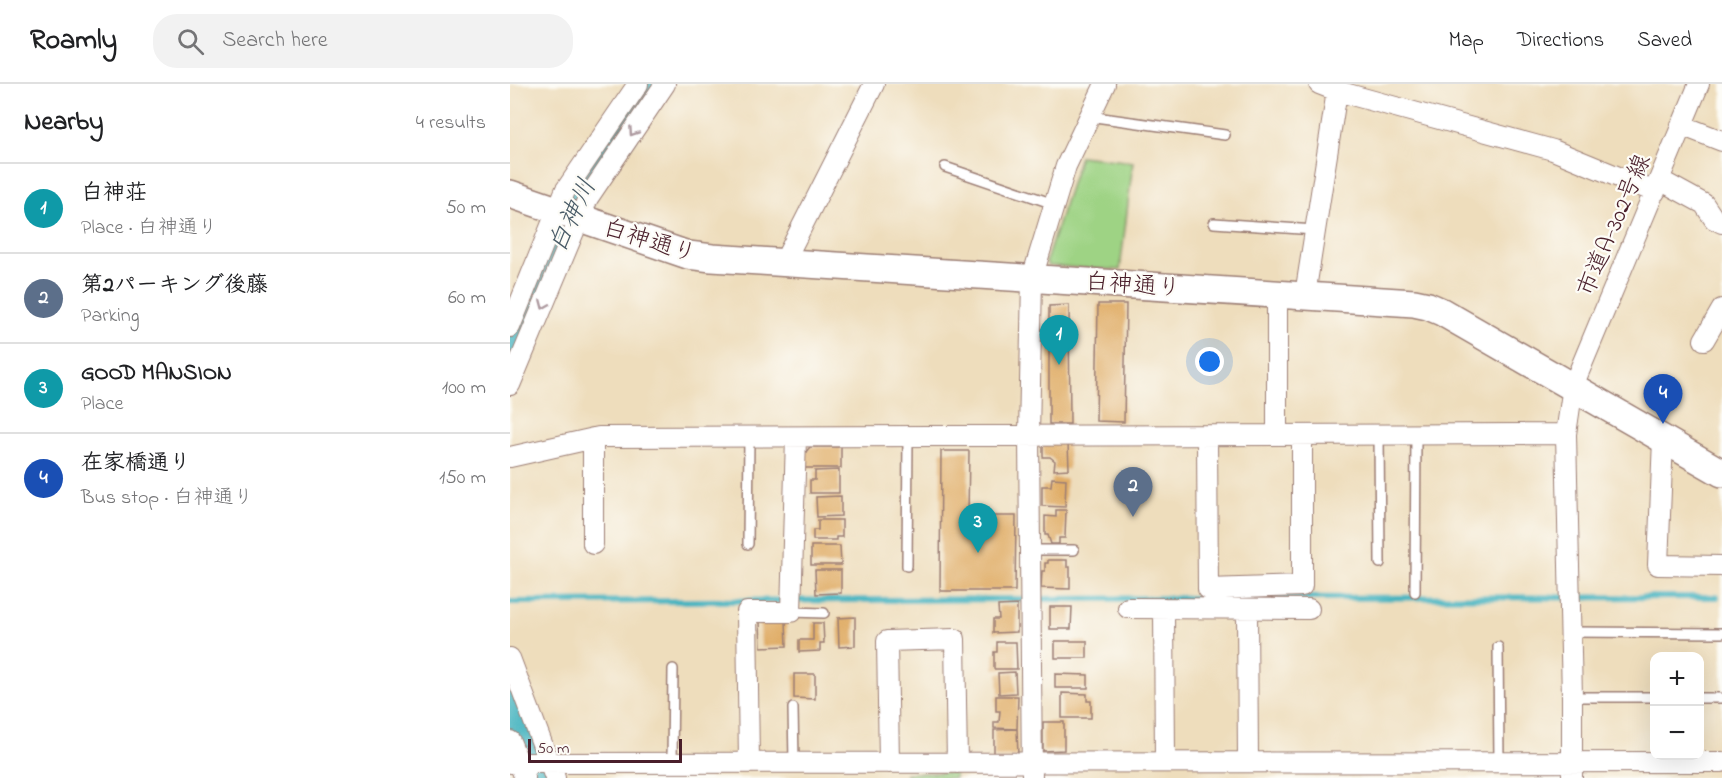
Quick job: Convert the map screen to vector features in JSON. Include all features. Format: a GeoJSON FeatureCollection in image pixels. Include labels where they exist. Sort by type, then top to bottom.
{"type":"FeatureCollection","features":[{"type":"Feature","properties":{"kind":"street"},"geometry":{"type":"LineString","coordinates":[[510,385],[569,215],[565,191],[638,84]]}},
{"type":"Feature","properties":{"kind":"street"},"geometry":{"type":"LineString","coordinates":[[510,327],[569,215],[588,198],[666,84]]}},
{"type":"Feature","properties":{"kind":"street"},"geometry":{"type":"LineString","coordinates":[[784,262],[873,84]]}},
{"type":"Feature","properties":{"kind":"street"},"geometry":{"type":"LineString","coordinates":[[1032,770],[1029,436],[1032,278],[1066,166],[1088,116],[1106,84]]}},
{"type":"Feature","properties":{"kind":"street","name":"市道A-302号線"},"geometry":{"type":"LineString","coordinates":[[1572,770],[1566,434],[1573,386],[1699,84]]}},
{"type":"Feature","properties":{"kind":"street"},"geometry":{"type":"LineString","coordinates":[[1305,295],[1315,230],[1328,88],[1553,150],[1704,204],[1714,219],[1722,223]]}},
{"type":"Feature","properties":{"kind":"street"},"geometry":{"type":"LineString","coordinates":[[1682,125],[1722,141]]}},
{"type":"Feature","properties":{"kind":"street","name":"白神通り"},"geometry":{"type":"LineString","coordinates":[[510,194],[688,255],[1305,295],[1428,306],[1722,472]]}},
{"type":"Feature","properties":{"kind":"street"},"geometry":{"type":"LineString","coordinates":[[1277,294],[1277,435]]}},
{"type":"Feature","properties":{"kind":"street"},"geometry":{"type":"LineString","coordinates":[[1704,340],[1722,309]]}},
{"type":"Feature","properties":{"kind":"street"},"geometry":{"type":"LineString","coordinates":[[510,457],[593,438],[1566,434]]}},
{"type":"Feature","properties":{"kind":"street"},"geometry":{"type":"LineString","coordinates":[[1207,436],[1208,589],[1302,586],[1302,435]]}},
{"type":"Feature","properties":{"kind":"street"},"geometry":{"type":"LineString","coordinates":[[749,763],[747,612],[791,612],[796,436]]}},
{"type":"Feature","properties":{"kind":"street"},"geometry":{"type":"LineString","coordinates":[[593,438],[593,544]]}},
{"type":"Feature","properties":{"kind":"street"},"geometry":{"type":"LineString","coordinates":[[1663,439],[1659,565],[1722,566]]}},
{"type":"Feature","properties":{"kind":"street"},"geometry":{"type":"LineString","coordinates":[[1270,587],[1270,609]]}},
{"type":"Feature","properties":{"kind":"street"},"geometry":{"type":"LineString","coordinates":[[1128,608],[1309,609]]}},
{"type":"Feature","properties":{"kind":"street"},"geometry":{"type":"LineString","coordinates":[[1164,608],[1165,762]]}},
{"type":"Feature","properties":{"kind":"street"},"geometry":{"type":"LineString","coordinates":[[1237,768],[1246,609]]}},
{"type":"Feature","properties":{"kind":"street"},"geometry":{"type":"LineString","coordinates":[[889,762],[887,640],[955,639],[957,763]]}},
{"type":"Feature","properties":{"kind":"street"},"geometry":{"type":"LineString","coordinates":[[510,658],[552,770]]}},
{"type":"Feature","properties":{"kind":"street"},"geometry":{"type":"LineString","coordinates":[[510,741],[518,768],[552,770],[749,763],[865,770],[889,762],[957,763],[1032,770],[1128,770],[1165,762],[1237,768],[1499,762],[1572,770],[1722,762]]}},
{"type":"Feature","properties":{"kind":"lane"},"geometry":{"type":"LineString","coordinates":[[1088,116],[1225,135]]}},
{"type":"Feature","properties":{"kind":"lane"},"geometry":{"type":"LineString","coordinates":[[945,168],[1054,204]]}},
{"type":"Feature","properties":{"kind":"lane"},"geometry":{"type":"LineString","coordinates":[[1214,223],[1315,230]]}},
{"type":"Feature","properties":{"kind":"lane"},"geometry":{"type":"LineString","coordinates":[[1415,592],[1416,434]]}},
{"type":"Feature","properties":{"kind":"lane"},"geometry":{"type":"LineString","coordinates":[[1379,435],[1380,563]]}},
{"type":"Feature","properties":{"kind":"lane"},"geometry":{"type":"LineString","coordinates":[[907,566],[908,436]]}},
{"type":"Feature","properties":{"kind":"lane"},"geometry":{"type":"LineString","coordinates":[[748,544],[749,437]]}},
{"type":"Feature","properties":{"kind":"lane"},"geometry":{"type":"LineString","coordinates":[[1030,550],[1074,550]]}},
{"type":"Feature","properties":{"kind":"lane"},"geometry":{"type":"LineString","coordinates":[[791,612],[824,613]]}},
{"type":"Feature","properties":{"kind":"lane"},"geometry":{"type":"LineString","coordinates":[[1570,632],[1722,633]]}},
{"type":"Feature","properties":{"kind":"lane"},"geometry":{"type":"LineString","coordinates":[[1498,647],[1499,762]]}},
{"type":"Feature","properties":{"kind":"lane"},"geometry":{"type":"LineString","coordinates":[[673,669],[681,765]]}},
{"type":"Feature","properties":{"kind":"lane"},"geometry":{"type":"LineString","coordinates":[[1572,697],[1650,697]]}},
{"type":"Feature","properties":{"kind":"lane"},"geometry":{"type":"LineString","coordinates":[[1704,698],[1722,698]]}},
{"type":"Feature","properties":{"kind":"lane"},"geometry":{"type":"LineString","coordinates":[[783,765],[793,708]]}},
{"type":"Feature","properties":{"kind":"green space"},"geometry":{"type":"Polygon","coordinates":[[[1080,156],[1133,162],[1120,270],[1048,266],[1046,261],[1080,156]]]}},
{"type":"Feature","properties":{"kind":"green space"},"geometry":{"type":"Polygon","coordinates":[[[906,773],[955,773],[955,778],[906,778],[906,773]]]}},
{"type":"Feature","properties":{"kind":"building"},"geometry":{"type":"Polygon","coordinates":[[[1098,304],[1126,304],[1124,422],[1096,421],[1098,304]]]}},
{"type":"Feature","properties":{"kind":"building"},"geometry":{"type":"Polygon","coordinates":[[[1069,305],[1070,424],[1049,424],[1049,306],[1069,305]]]}},
{"type":"Feature","properties":{"kind":"building"},"geometry":{"type":"Polygon","coordinates":[[[1043,443],[1068,443],[1069,469],[1054,470],[1055,461],[1050,457],[1043,457],[1043,443]]]}},
{"type":"Feature","properties":{"kind":"building"},"geometry":{"type":"Polygon","coordinates":[[[810,447],[841,447],[841,468],[805,468],[805,453],[810,447]]]}},
{"type":"Feature","properties":{"kind":"building"},"geometry":{"type":"Polygon","coordinates":[[[941,451],[969,451],[968,516],[1016,516],[1015,591],[940,591],[941,451]]]}},
{"type":"Feature","properties":{"kind":"building"},"geometry":{"type":"Polygon","coordinates":[[[839,470],[839,493],[810,493],[810,480],[815,480],[815,471],[839,470]]]}},
{"type":"Feature","properties":{"kind":"building"},"geometry":{"type":"Polygon","coordinates":[[[1052,478],[1066,479],[1065,507],[1042,506],[1042,486],[1051,486],[1052,478]]]}},
{"type":"Feature","properties":{"kind":"building"},"geometry":{"type":"Polygon","coordinates":[[[841,496],[841,516],[817,517],[816,497],[841,496]]]}},
{"type":"Feature","properties":{"kind":"building"},"geometry":{"type":"Polygon","coordinates":[[[1056,510],[1066,510],[1065,538],[1059,538],[1059,544],[1051,544],[1048,535],[1045,535],[1045,516],[1056,517],[1056,510]]]}},
{"type":"Feature","properties":{"kind":"building"},"geometry":{"type":"Polygon","coordinates":[[[818,520],[842,520],[842,537],[836,537],[836,540],[813,540],[813,530],[818,530],[818,520]]]}},
{"type":"Feature","properties":{"kind":"building"},"geometry":{"type":"Polygon","coordinates":[[[811,546],[840,546],[841,565],[811,565],[811,546]]]}},
{"type":"Feature","properties":{"kind":"building"},"geometry":{"type":"Polygon","coordinates":[[[1048,560],[1067,560],[1067,567],[1070,567],[1070,589],[1041,588],[1042,571],[1045,571],[1045,563],[1048,563],[1048,560]]]}},
{"type":"Feature","properties":{"kind":"building"},"geometry":{"type":"Polygon","coordinates":[[[815,570],[841,570],[841,593],[816,594],[815,570]]]}},
{"type":"Feature","properties":{"kind":"building"},"geometry":{"type":"Polygon","coordinates":[[[1017,605],[1017,632],[993,633],[993,619],[999,619],[998,606],[1017,605]]]}},
{"type":"Feature","properties":{"kind":"building"},"geometry":{"type":"Polygon","coordinates":[[[1050,607],[1072,607],[1071,629],[1050,629],[1050,607]]]}},
{"type":"Feature","properties":{"kind":"building"},"geometry":{"type":"Polygon","coordinates":[[[855,617],[855,646],[839,647],[838,618],[855,617]]]}},
{"type":"Feature","properties":{"kind":"building"},"geometry":{"type":"Polygon","coordinates":[[[786,621],[787,646],[761,647],[760,622],[786,621]]]}},
{"type":"Feature","properties":{"kind":"building"},"geometry":{"type":"Polygon","coordinates":[[[813,623],[823,623],[824,643],[820,643],[820,651],[799,652],[799,640],[813,640],[813,623]]]}},
{"type":"Feature","properties":{"kind":"building"},"geometry":{"type":"Polygon","coordinates":[[[1055,641],[1087,641],[1087,658],[1055,658],[1055,641]]]}},
{"type":"Feature","properties":{"kind":"building"},"geometry":{"type":"Polygon","coordinates":[[[997,642],[1016,642],[1017,669],[994,669],[994,652],[997,652],[997,642]]]}},
{"type":"Feature","properties":{"kind":"building"},"geometry":{"type":"Polygon","coordinates":[[[1015,672],[1016,693],[999,694],[998,673],[1015,672]]]}},
{"type":"Feature","properties":{"kind":"building"},"geometry":{"type":"Polygon","coordinates":[[[794,674],[815,674],[815,699],[794,698],[794,674]]]}},
{"type":"Feature","properties":{"kind":"building"},"geometry":{"type":"Polygon","coordinates":[[[1055,674],[1088,675],[1088,688],[1055,688],[1055,674]]]}},
{"type":"Feature","properties":{"kind":"building"},"geometry":{"type":"Polygon","coordinates":[[[1062,693],[1087,694],[1087,701],[1091,701],[1091,718],[1062,718],[1062,693]]]}},
{"type":"Feature","properties":{"kind":"building"},"geometry":{"type":"Polygon","coordinates":[[[996,696],[1018,696],[1017,729],[994,728],[994,722],[999,722],[1000,711],[996,711],[996,696]]]}},
{"type":"Feature","properties":{"kind":"building"},"geometry":{"type":"Polygon","coordinates":[[[1043,722],[1064,722],[1064,750],[1043,751],[1043,722]]]}},
{"type":"Feature","properties":{"kind":"building"},"geometry":{"type":"Polygon","coordinates":[[[1017,729],[1018,756],[994,757],[994,730],[1017,729]]]}},
{"type":"Feature","properties":{"kind":"waterway","name":"白神川"},"geometry":{"type":"LineString","coordinates":[[510,356],[582,183],[652,84]]}},
{"type":"Feature","properties":{"kind":"waterway"},"geometry":{"type":"LineString","coordinates":[[1235,598],[1717,597]]}},
{"type":"Feature","properties":{"kind":"waterway"},"geometry":{"type":"LineString","coordinates":[[510,602],[1213,598]]}},
{"type":"Feature","properties":{"kind":"waterway","name":"白神川"},"geometry":{"type":"LineString","coordinates":[[510,691],[538,778]]}},
{"type":"Feature","properties":{"kind":"place","name":"白神荘"},"geometry":{"type":"Point","coordinates":[1059,365]}},
{"type":"Feature","properties":{"kind":"place","name":"在家橋通り"},"geometry":{"type":"Point","coordinates":[1663,424]}},
{"type":"Feature","properties":{"kind":"place","name":"第2パーキング後藤"},"geometry":{"type":"Point","coordinates":[1133,517]}},
{"type":"Feature","properties":{"kind":"place","name":"GOOD MANSION"},"geometry":{"type":"Point","coordinates":[978,553]}}]}
